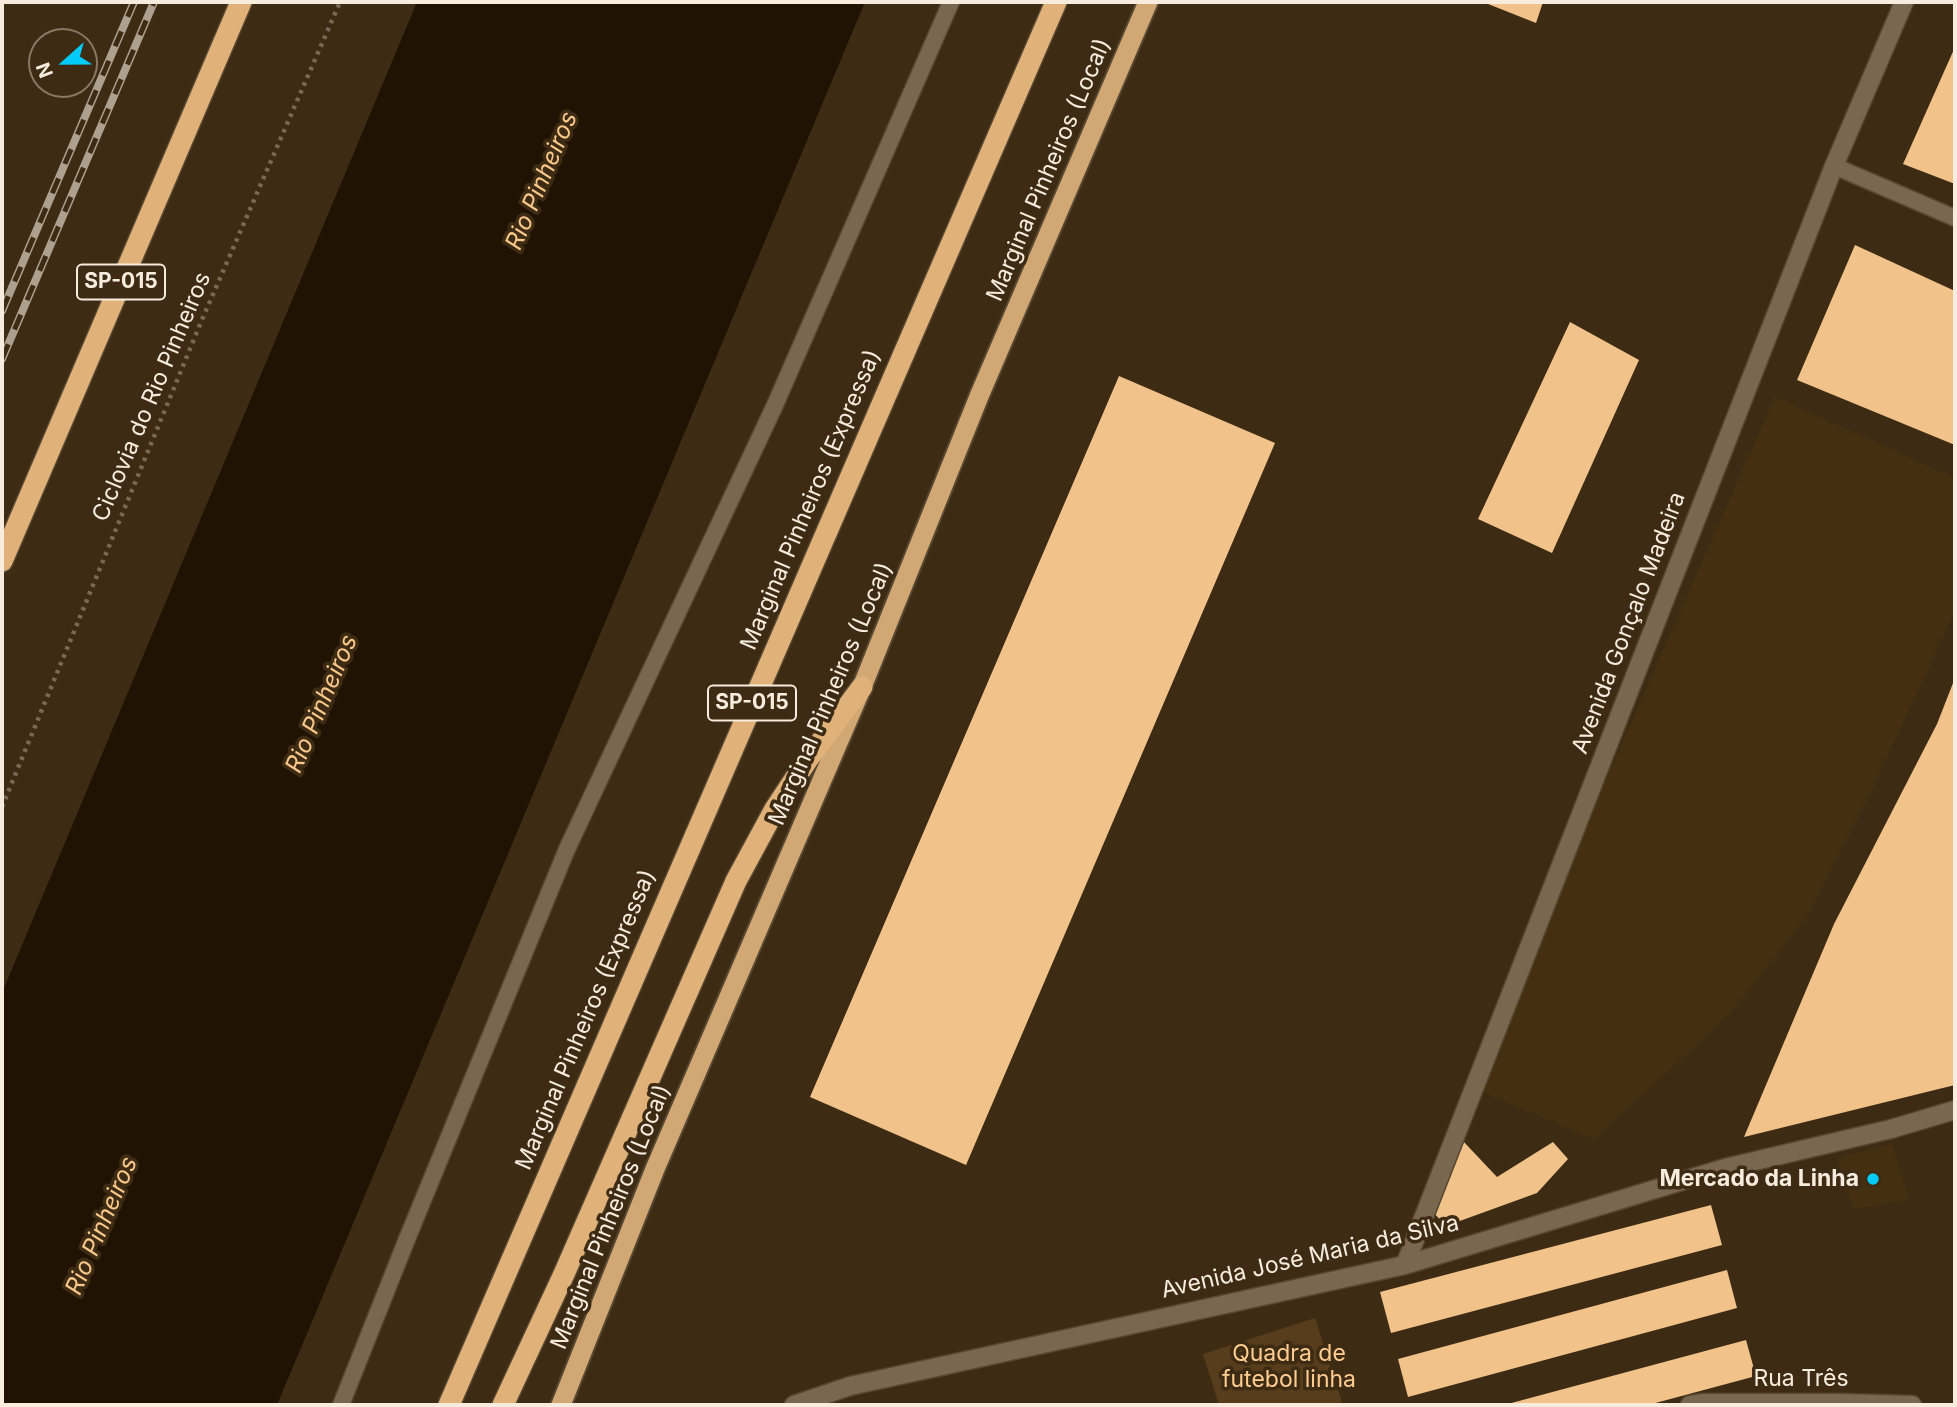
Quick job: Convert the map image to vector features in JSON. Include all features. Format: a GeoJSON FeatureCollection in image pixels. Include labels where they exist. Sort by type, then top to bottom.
{"type":"FeatureCollection","features":[{"type":"Feature","properties":{"kind":"highway","name":"SP-015"},"geometry":{"type":"LineString","coordinates":[[2,561],[241,2]]}},
{"type":"Feature","properties":{"kind":"highway","name":"Marginal Pinheiros (Expressa)"},"geometry":{"type":"LineString","coordinates":[[449,1405],[1056,2]]}},
{"type":"Feature","properties":{"kind":"highway","name":"Marginal Pinheiros (Local)"},"geometry":{"type":"LineString","coordinates":[[561,1405],[655,1169],[862,687],[981,394],[1148,2]]}},
{"type":"Feature","properties":{"kind":"highway"},"geometry":{"type":"LineString","coordinates":[[503,1405],[564,1274],[736,881],[775,809],[808,759],[862,687]]}},
{"type":"Feature","properties":{"kind":"street","name":"Avenida Gonçalo Madeira"},"geometry":{"type":"LineString","coordinates":[[1405,1265],[1834,166],[1904,2]]}},
{"type":"Feature","properties":{"kind":"street","name":"Avenida José Maria da Silva"},"geometry":{"type":"LineString","coordinates":[[794,1405],[850,1386],[1405,1265],[1725,1168],[1891,1129],[1955,1110]]}},
{"type":"Feature","properties":{"kind":"street","name":"Rua Três"},"geometry":{"type":"LineString","coordinates":[[1690,1405],[1912,1405]]}},
{"type":"Feature","properties":{"kind":"lane"},"geometry":{"type":"LineString","coordinates":[[341,1405],[567,849],[775,405],[951,2]]}},
{"type":"Feature","properties":{"kind":"lane"},"geometry":{"type":"LineString","coordinates":[[1834,166],[1955,218]]}},
{"type":"Feature","properties":{"kind":"path","name":"Ciclovia do Rio Pinheiros"},"geometry":{"type":"LineString","coordinates":[[2,807],[201,323],[340,2]]}},
{"type":"Feature","properties":{"kind":"shaded area"},"geometry":{"type":"Polygon","coordinates":[[[1775,397],[1955,478],[1955,611],[1872,789],[1808,915],[1728,1016],[1594,1139],[1470,1087],[1775,397]]]}},
{"type":"Feature","properties":{"kind":"shaded area","name":"Mercado da Linha"},"geometry":{"type":"Polygon","coordinates":[[[1892,1144],[1909,1200],[1854,1209],[1837,1158],[1892,1144]]]}},
{"type":"Feature","properties":{"kind":"green space","name":"Quadra de futebol linha"},"geometry":{"type":"Polygon","coordinates":[[[1315,1318],[1342,1402],[1333,1405],[1219,1405],[1203,1354],[1315,1318]]]}},
{"type":"Feature","properties":{"kind":"water","name":"Rio Pinheiros"},"geometry":{"type":"Polygon","coordinates":[[[417,2],[865,2],[277,1405],[2,1405],[2,993],[417,2]]]}},
{"type":"Feature","properties":{"kind":"building"},"geometry":{"type":"Polygon","coordinates":[[[1483,2],[1543,2],[1536,23],[1483,2]]]}},
{"type":"Feature","properties":{"kind":"building"},"geometry":{"type":"Polygon","coordinates":[[[1955,47],[1955,184],[1903,164],[1955,47]]]}},
{"type":"Feature","properties":{"kind":"building"},"geometry":{"type":"Polygon","coordinates":[[[1855,245],[1955,291],[1955,445],[1797,380],[1855,245]]]}},
{"type":"Feature","properties":{"kind":"building"},"geometry":{"type":"Polygon","coordinates":[[[1570,322],[1639,360],[1552,553],[1478,519],[1570,322]]]}},
{"type":"Feature","properties":{"kind":"building"},"geometry":{"type":"Polygon","coordinates":[[[1119,376],[1275,443],[966,1165],[810,1097],[1119,376]]]}},
{"type":"Feature","properties":{"kind":"building"},"geometry":{"type":"Polygon","coordinates":[[[1955,678],[1955,1085],[1744,1137],[1834,924],[1937,724],[1955,678]]]}},
{"type":"Feature","properties":{"kind":"building"},"geometry":{"type":"Polygon","coordinates":[[[1463,1141],[1497,1177],[1553,1142],[1568,1159],[1537,1193],[1446,1226],[1431,1210],[1463,1141]]]}},
{"type":"Feature","properties":{"kind":"building"},"geometry":{"type":"Polygon","coordinates":[[[1711,1205],[1722,1245],[1391,1333],[1380,1292],[1711,1205]]]}},
{"type":"Feature","properties":{"kind":"building"},"geometry":{"type":"Polygon","coordinates":[[[1727,1270],[1737,1308],[1408,1397],[1398,1359],[1727,1270]]]}},
{"type":"Feature","properties":{"kind":"building"},"geometry":{"type":"Polygon","coordinates":[[[1746,1340],[1756,1376],[1648,1405],[1504,1405],[1746,1340]]]}},
{"type":"Feature","properties":{"kind":"railway"},"geometry":{"type":"LineString","coordinates":[[2,311],[134,2]]}},
{"type":"Feature","properties":{"kind":"railway"},"geometry":{"type":"LineString","coordinates":[[2,359],[154,2]]}},
{"type":"Feature","properties":{"kind":"place","name":"Mercado da Linha"},"geometry":{"type":"Point","coordinates":[1873,1179]}}]}
